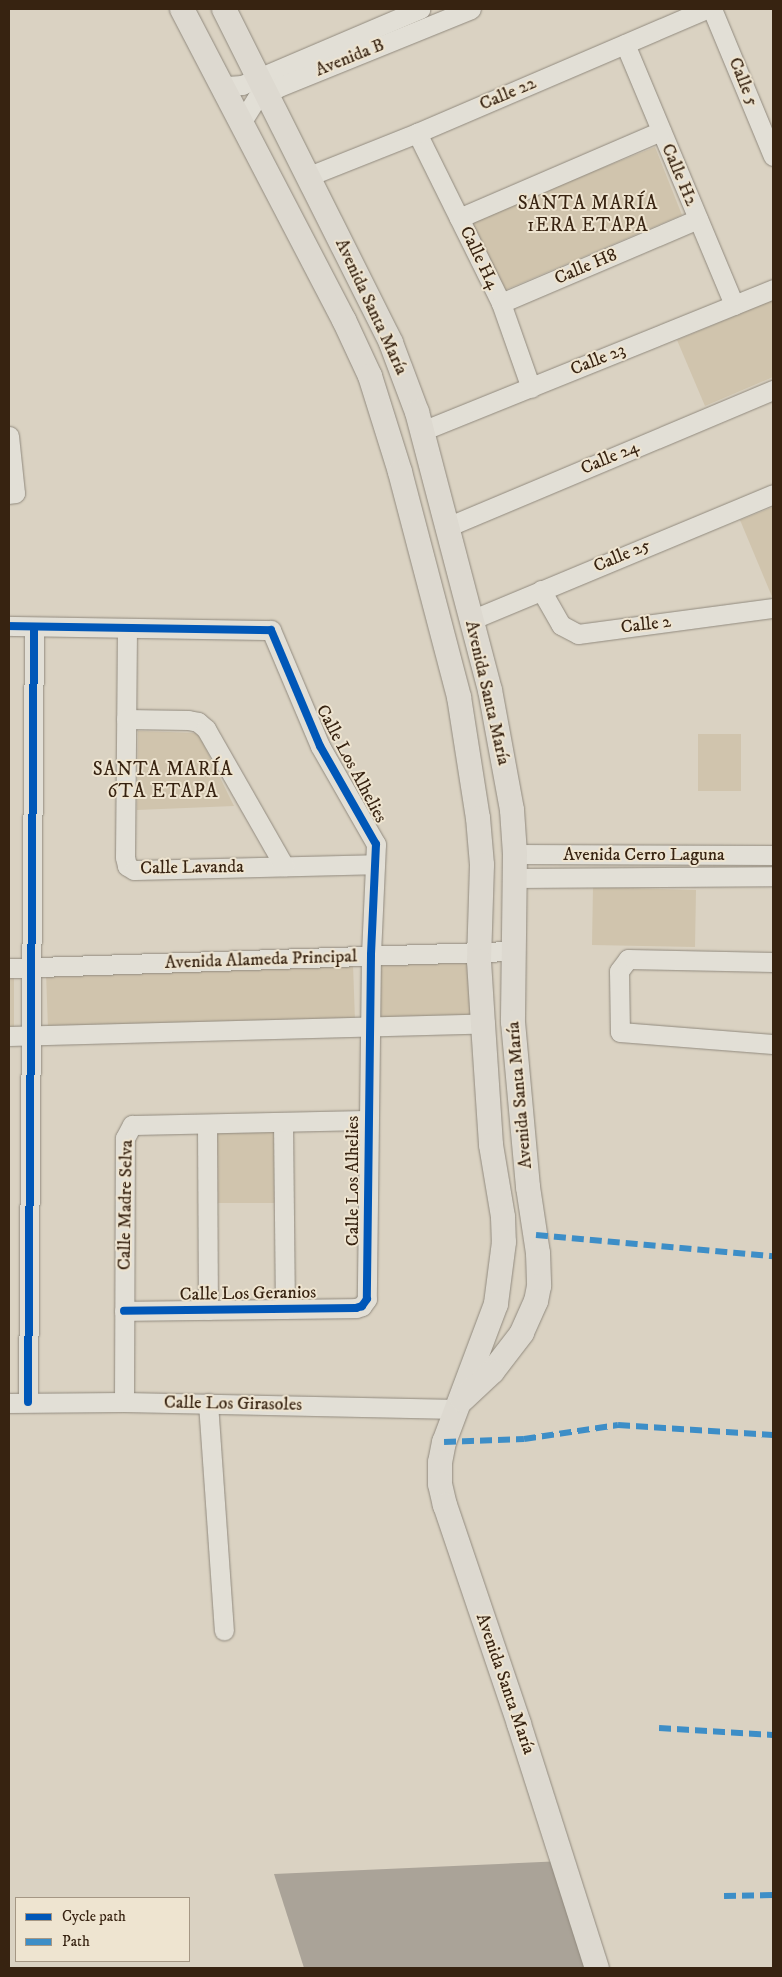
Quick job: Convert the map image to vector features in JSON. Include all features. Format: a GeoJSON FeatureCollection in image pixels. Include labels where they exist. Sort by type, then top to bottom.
{"type":"FeatureCollection","features":[{"type":"Feature","properties":{"kind":"main road","name":"Avenida Santa María"},"geometry":{"type":"LineString","coordinates":[[182,9],[344,320],[370,376],[387,426],[458,697],[471,764],[482,865],[480,952],[483,1024],[491,1145],[503,1217],[504,1242],[496,1304],[489,1328],[465,1383],[460,1404],[444,1442],[440,1462],[440,1484],[445,1505],[522,1733],[597,1968]]}},
{"type":"Feature","properties":{"kind":"main road","name":"Avenida Santa María"},"geometry":{"type":"LineString","coordinates":[[224,9],[391,342],[422,431],[490,690],[512,810],[515,854],[512,951],[514,1022],[528,1187],[538,1253],[538,1286],[531,1316],[518,1339],[492,1372],[460,1404]]}},
{"type":"Feature","properties":{"kind":"street","name":"Avenida B"},"geometry":{"type":"LineString","coordinates":[[241,123],[263,86],[420,9]]}},
{"type":"Feature","properties":{"kind":"street","name":"Avenida B"},"geometry":{"type":"LineString","coordinates":[[220,84],[227,86],[263,86],[471,9]]}},
{"type":"Feature","properties":{"kind":"street","name":"Calle 22"},"geometry":{"type":"LineString","coordinates":[[309,176],[416,133],[706,9]]}},
{"type":"Feature","properties":{"kind":"street","name":"Calle 5"},"geometry":{"type":"LineString","coordinates":[[712,9],[773,156]]}},
{"type":"Feature","properties":{"kind":"street","name":"Calle H2"},"geometry":{"type":"LineString","coordinates":[[625,44],[734,305]]}},
{"type":"Feature","properties":{"kind":"street"},"geometry":{"type":"LineString","coordinates":[[458,218],[661,131]]}},
{"type":"Feature","properties":{"kind":"street","name":"Calle H4"},"geometry":{"type":"LineString","coordinates":[[416,133],[501,303],[530,388]]}},
{"type":"Feature","properties":{"kind":"street","name":"Calle H8"},"geometry":{"type":"LineString","coordinates":[[501,303],[698,219]]}},
{"type":"Feature","properties":{"kind":"street","name":"Calle 23"},"geometry":{"type":"LineString","coordinates":[[422,431],[773,289]]}},
{"type":"Feature","properties":{"kind":"street","name":"Calle 24"},"geometry":{"type":"LineString","coordinates":[[446,526],[773,390]]}},
{"type":"Feature","properties":{"kind":"street"},"geometry":{"type":"LineString","coordinates":[[9,436],[12,493]]}},
{"type":"Feature","properties":{"kind":"street","name":"Calle 25"},"geometry":{"type":"LineString","coordinates":[[471,620],[773,494]]}},
{"type":"Feature","properties":{"kind":"street","name":"Calle 2"},"geometry":{"type":"LineString","coordinates":[[541,590],[561,625],[578,634],[773,608]]}},
{"type":"Feature","properties":{"kind":"street","name":"Calle Los Alhelies"},"geometry":{"type":"LineString","coordinates":[[9,626],[34,628],[271,630],[320,746],[376,844],[371,955],[367,1299]]}},
{"type":"Feature","properties":{"kind":"street"},"geometry":{"type":"LineString","coordinates":[[28,1402],[34,628]]}},
{"type":"Feature","properties":{"kind":"street","name":"Calle Lavanda"},"geometry":{"type":"LineString","coordinates":[[127,628],[125,857],[127,866],[134,870],[375,864]]}},
{"type":"Feature","properties":{"kind":"street"},"geometry":{"type":"LineString","coordinates":[[126,719],[188,720],[198,722],[206,728],[284,866]]}},
{"type":"Feature","properties":{"kind":"street","name":"Avenida Cerro Laguna"},"geometry":{"type":"LineString","coordinates":[[515,854],[773,855]]}},
{"type":"Feature","properties":{"kind":"street"},"geometry":{"type":"LineString","coordinates":[[514,878],[773,876]]}},
{"type":"Feature","properties":{"kind":"street","name":"Avenida Alameda Principal"},"geometry":{"type":"LineString","coordinates":[[9,968],[512,951]]}},
{"type":"Feature","properties":{"kind":"street"},"geometry":{"type":"LineString","coordinates":[[773,962],[628,959],[619,970],[620,1032],[773,1044]]}},
{"type":"Feature","properties":{"kind":"street"},"geometry":{"type":"LineString","coordinates":[[9,1036],[483,1024]]}},
{"type":"Feature","properties":{"kind":"street","name":"Calle Madre Selva"},"geometry":{"type":"LineString","coordinates":[[124,1402],[125,1138],[126,1132],[132,1125],[368,1120]]}},
{"type":"Feature","properties":{"kind":"street"},"geometry":{"type":"LineString","coordinates":[[283,1122],[285,1309]]}},
{"type":"Feature","properties":{"kind":"street"},"geometry":{"type":"LineString","coordinates":[[207,1124],[208,1310]]}},
{"type":"Feature","properties":{"kind":"street","name":"Calle Los Geranios"},"geometry":{"type":"LineString","coordinates":[[124,1311],[356,1308],[362,1306],[367,1299]]}},
{"type":"Feature","properties":{"kind":"street","name":"Calle Los Girasoles"},"geometry":{"type":"LineString","coordinates":[[9,1403],[460,1404]]}},
{"type":"Feature","properties":{"kind":"street"},"geometry":{"type":"LineString","coordinates":[[208,1403],[224,1630]]}},
{"type":"Feature","properties":{"kind":"shaded area"},"geometry":{"type":"Polygon","coordinates":[[[655,147],[682,215],[505,290],[471,220],[655,147]]]}},
{"type":"Feature","properties":{"kind":"shaded area"},"geometry":{"type":"Polygon","coordinates":[[[773,300],[773,377],[705,406],[677,340],[773,300]]]}},
{"type":"Feature","properties":{"kind":"shaded area"},"geometry":{"type":"Polygon","coordinates":[[[773,507],[773,599],[740,520],[773,507]]]}},
{"type":"Feature","properties":{"kind":"shaded area"},"geometry":{"type":"Polygon","coordinates":[[[138,731],[198,733],[234,806],[137,810],[138,731]]]}},
{"type":"Feature","properties":{"kind":"shaded area"},"geometry":{"type":"Polygon","coordinates":[[[698,734],[741,734],[741,791],[698,791],[698,734]]]}},
{"type":"Feature","properties":{"kind":"shaded area"},"geometry":{"type":"Polygon","coordinates":[[[593,887],[696,890],[695,947],[592,945],[593,887]]]}},
{"type":"Feature","properties":{"kind":"shaded area"},"geometry":{"type":"Polygon","coordinates":[[[474,960],[475,1017],[380,1019],[378,961],[474,960]]]}},
{"type":"Feature","properties":{"kind":"shaded area"},"geometry":{"type":"Polygon","coordinates":[[[353,964],[355,1021],[48,1029],[46,972],[353,964]]]}},
{"type":"Feature","properties":{"kind":"shaded area"},"geometry":{"type":"Polygon","coordinates":[[[9,976],[14,976],[14,1029],[9,1029],[9,976]]]}},
{"type":"Feature","properties":{"kind":"shaded area"},"geometry":{"type":"Polygon","coordinates":[[[217,1131],[274,1131],[275,1203],[218,1203],[217,1131]]]}},
{"type":"Feature","properties":{"kind":"building"},"geometry":{"type":"Polygon","coordinates":[[[563,1861],[597,1968],[304,1968],[274,1874],[563,1861]]]}},
{"type":"Feature","properties":{"kind":"marked path"},"geometry":{"type":"LineString","coordinates":[[536,1235],[773,1256]]}},
{"type":"Feature","properties":{"kind":"marked path"},"geometry":{"type":"LineString","coordinates":[[444,1442],[524,1439],[618,1425],[773,1435]]}},
{"type":"Feature","properties":{"kind":"marked path"},"geometry":{"type":"LineString","coordinates":[[659,1728],[773,1735]]}},
{"type":"Feature","properties":{"kind":"marked path"},"geometry":{"type":"LineString","coordinates":[[724,1896],[773,1895]]}},
{"type":"Feature","properties":{"kind":"cycle path"},"geometry":{"type":"LineString","coordinates":[[9,626],[271,630],[320,746],[376,844],[371,955],[367,1299],[362,1306],[356,1308],[124,1311]]}},
{"type":"Feature","properties":{"kind":"cycle path"},"geometry":{"type":"LineString","coordinates":[[28,1402],[34,628]]}},
{"type":"Feature","properties":{"kind":"district","name":"SANTA MARÍA 1ERA ETAPA"},"geometry":{"type":"Point","coordinates":[588,215]}},
{"type":"Feature","properties":{"kind":"district","name":"SANTA MARÍA 6TA ETAPA"},"geometry":{"type":"Point","coordinates":[163,781]}}]}
